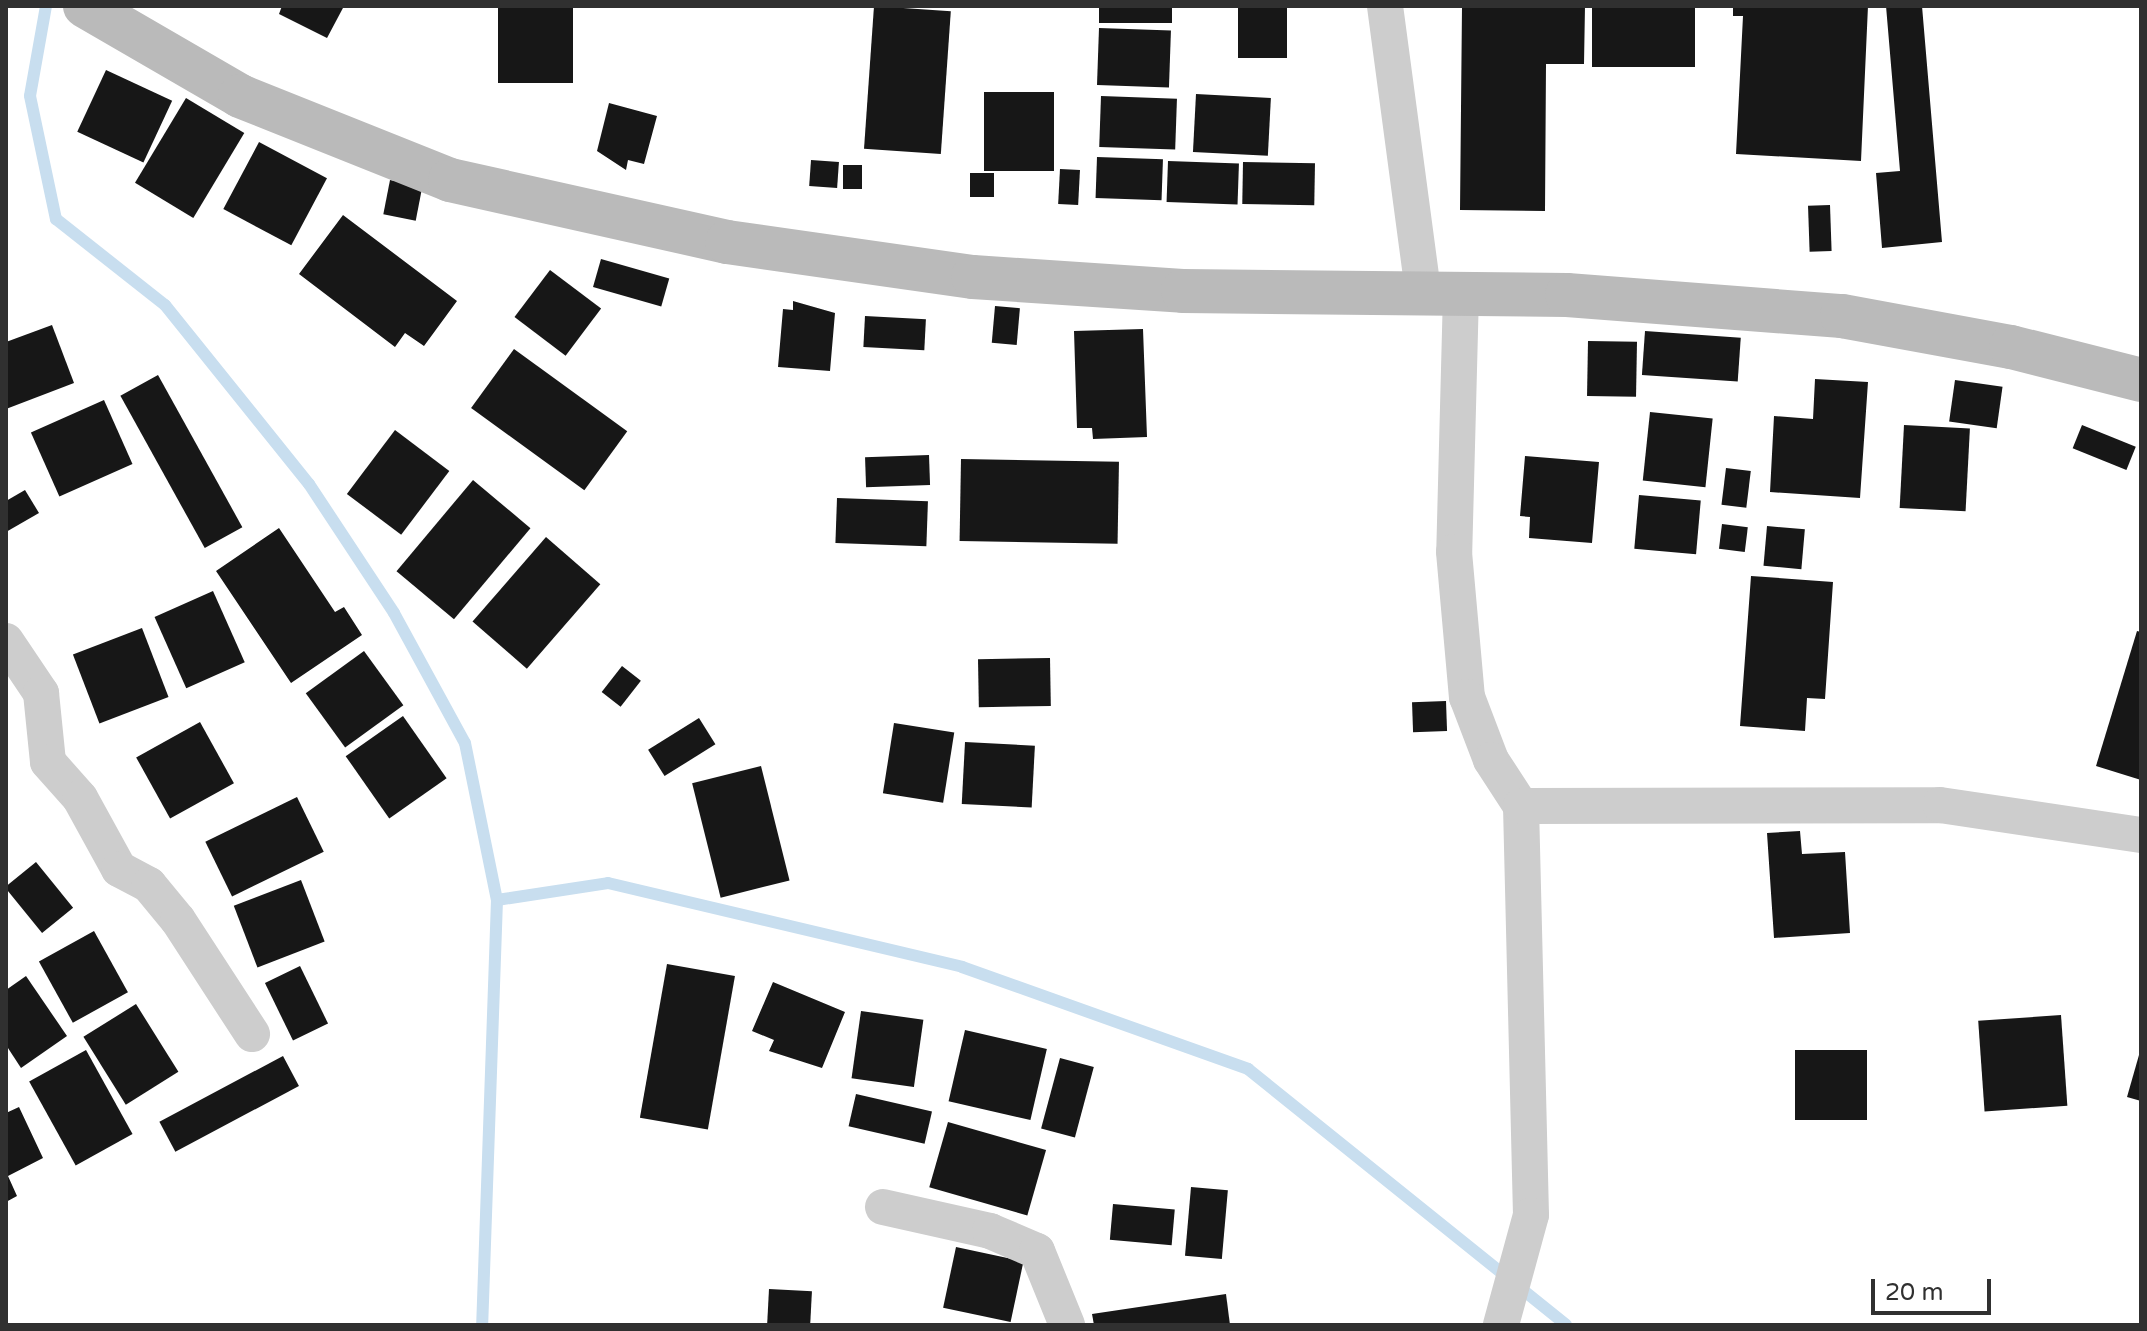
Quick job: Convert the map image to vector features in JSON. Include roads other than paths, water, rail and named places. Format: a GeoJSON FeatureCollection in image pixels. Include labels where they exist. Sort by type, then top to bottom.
{"type":"FeatureCollection","features":[{"type":"Feature","properties":{"kind":"street"},"geometry":{"type":"LineString","coordinates":[[85,6],[240,96],[450,180],[727,242],[973,277],[1183,291],[1442,291],[1842,316],[2011,347],[2141,380]]}},
{"type":"Feature","properties":{"kind":"street"},"geometry":{"type":"LineString","coordinates":[[1385,6],[1442,291],[1454,552],[1467,697],[1491,760],[1521,806],[1531,1215],[1501,1325]]}},
{"type":"Feature","properties":{"kind":"street"},"geometry":{"type":"LineString","coordinates":[[6,641],[41,693],[48,762],[80,798],[119,869],[149,885],[178,920],[252,1034]]}},
{"type":"Feature","properties":{"kind":"street"},"geometry":{"type":"LineString","coordinates":[[1521,806],[1940,805],[2141,835]]}},
{"type":"Feature","properties":{"kind":"street"},"geometry":{"type":"LineString","coordinates":[[883,1207],[990,1231],[1037,1251],[1067,1325]]}},
{"type":"Feature","properties":{"kind":"waterway"},"geometry":{"type":"LineString","coordinates":[[46,6],[30,96],[56,219],[165,305],[309,484],[394,613],[465,743],[497,900],[482,1325]]}},
{"type":"Feature","properties":{"kind":"waterway"},"geometry":{"type":"LineString","coordinates":[[497,900],[608,883],[962,967],[1248,1069],[1566,1325]]}}]}
